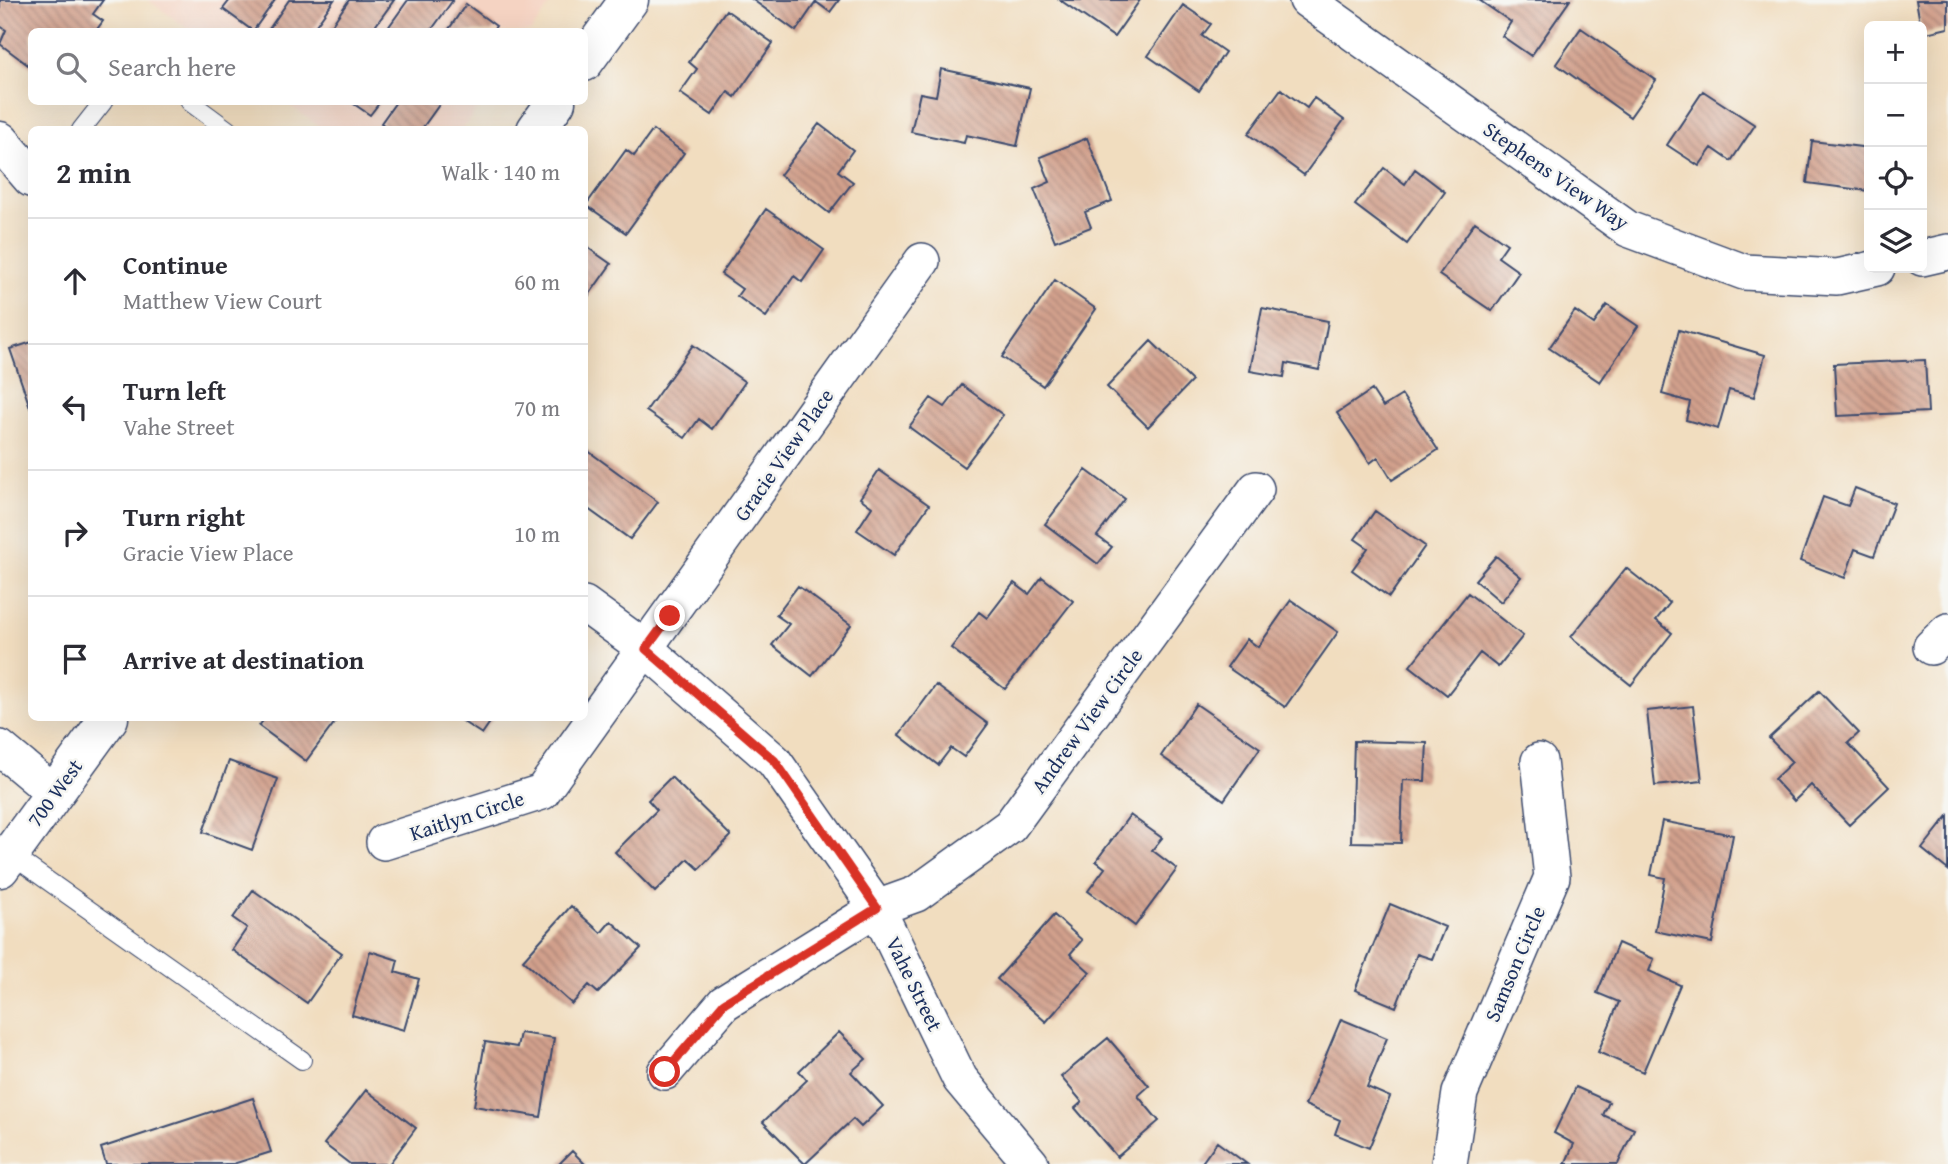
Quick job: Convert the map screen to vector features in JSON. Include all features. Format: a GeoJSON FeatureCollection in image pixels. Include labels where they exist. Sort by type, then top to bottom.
{"type":"FeatureCollection","features":[{"type":"Feature","properties":{"kind":"street"},"geometry":{"type":"LineString","coordinates":[[588,56],[629,0]]}},
{"type":"Feature","properties":{"kind":"street","name":"Stephens View Way"},"geometry":{"type":"LineString","coordinates":[[1307,0],[1628,229],[1744,272],[1838,277],[1864,271]]}},
{"type":"Feature","properties":{"kind":"street"},"geometry":{"type":"LineString","coordinates":[[539,126],[554,105]]}},
{"type":"Feature","properties":{"kind":"street"},"geometry":{"type":"LineString","coordinates":[[1927,257],[1948,252]]}},
{"type":"Feature","properties":{"kind":"street","name":"Gracie View Place"},"geometry":{"type":"LineString","coordinates":[[646,649],[922,261]]}},
{"type":"Feature","properties":{"kind":"street","name":"Andrew View Circle"},"geometry":{"type":"LineString","coordinates":[[665,1072],[724,1003],[877,908],[916,894],[1010,826],[1256,489]]}},
{"type":"Feature","properties":{"kind":"street","name":"Vahe Street"},"geometry":{"type":"LineString","coordinates":[[588,607],[646,649],[775,761],[877,908],[960,1079],[1031,1164]]}},
{"type":"Feature","properties":{"kind":"street","name":"Kaitlyn Circle"},"geometry":{"type":"LineString","coordinates":[[384,842],[542,792],[646,649]]}},
{"type":"Feature","properties":{"kind":"street","name":"700 West"},"geometry":{"type":"LineString","coordinates":[[5,861],[107,721]]}},
{"type":"Feature","properties":{"kind":"street"},"geometry":{"type":"LineString","coordinates":[[0,748],[54,793]]}},
{"type":"Feature","properties":{"kind":"street","name":"Samson Circle"},"geometry":{"type":"LineString","coordinates":[[1449,1164],[1461,1093],[1552,877],[1539,761]]}},
{"type":"Feature","properties":{"kind":"lane"},"geometry":{"type":"LineString","coordinates":[[84,126],[101,105]]}},
{"type":"Feature","properties":{"kind":"lane"},"geometry":{"type":"LineString","coordinates":[[194,105],[223,126]]}},
{"type":"Feature","properties":{"kind":"lane"},"geometry":{"type":"LineString","coordinates":[[5,861],[302,1060]]}},
{"type":"Feature","properties":{"kind":"shaded area"},"geometry":{"type":"Polygon","coordinates":[[[148,0],[553,0],[534,28],[187,28],[148,0]]]}},
{"type":"Feature","properties":{"kind":"shaded area"},"geometry":{"type":"Polygon","coordinates":[[[289,105],[480,105],[465,126],[319,126],[289,105]]]}},
{"type":"Feature","properties":{"kind":"building"},"geometry":{"type":"Polygon","coordinates":[[[0,0],[103,0],[93,14],[103,21],[98,28],[28,28],[28,65],[0,44],[6,30],[0,26],[0,0]]]}},
{"type":"Feature","properties":{"kind":"building"},"geometry":{"type":"Polygon","coordinates":[[[230,0],[275,0],[255,28],[249,28],[223,9],[230,0]]]}},
{"type":"Feature","properties":{"kind":"building"},"geometry":{"type":"Polygon","coordinates":[[[289,0],[334,0],[314,28],[270,28],[289,0]]]}},
{"type":"Feature","properties":{"kind":"building"},"geometry":{"type":"Polygon","coordinates":[[[349,0],[394,0],[374,28],[330,28],[349,0]]]}},
{"type":"Feature","properties":{"kind":"building"},"geometry":{"type":"Polygon","coordinates":[[[408,0],[453,0],[433,28],[388,28],[408,0]]]}},
{"type":"Feature","properties":{"kind":"building"},"geometry":{"type":"Polygon","coordinates":[[[753,0],[839,0],[830,12],[816,2],[796,31],[753,0]]]}},
{"type":"Feature","properties":{"kind":"building"},"geometry":{"type":"Polygon","coordinates":[[[1060,0],[1140,0],[1114,37],[1060,0]]]}},
{"type":"Feature","properties":{"kind":"building"},"geometry":{"type":"Polygon","coordinates":[[[1479,0],[1570,0],[1531,56],[1502,36],[1511,22],[1479,0]]]}},
{"type":"Feature","properties":{"kind":"building"},"geometry":{"type":"Polygon","coordinates":[[[1916,0],[1948,0],[1948,28],[1927,33],[1927,21],[1920,21],[1916,0]]]}},
{"type":"Feature","properties":{"kind":"building"},"geometry":{"type":"Polygon","coordinates":[[[466,4],[496,26],[495,28],[450,28],[466,4]]]}},
{"type":"Feature","properties":{"kind":"building"},"geometry":{"type":"Polygon","coordinates":[[[1183,5],[1211,24],[1202,36],[1225,52],[1199,91],[1148,56],[1183,5]]]}},
{"type":"Feature","properties":{"kind":"building"},"geometry":{"type":"Polygon","coordinates":[[[726,10],[773,43],[735,97],[728,92],[712,115],[680,93],[697,69],[689,62],[726,10]]]}},
{"type":"Feature","properties":{"kind":"building"},"geometry":{"type":"Polygon","coordinates":[[[1581,28],[1656,80],[1630,117],[1556,64],[1581,28]]]}},
{"type":"Feature","properties":{"kind":"building"},"geometry":{"type":"Polygon","coordinates":[[[941,69],[1030,88],[1017,146],[966,135],[964,143],[911,132],[920,93],[936,96],[941,69]]]}},
{"type":"Feature","properties":{"kind":"building"},"geometry":{"type":"Polygon","coordinates":[[[1281,89],[1307,108],[1314,98],[1344,120],[1304,175],[1248,134],[1281,89]]]}},
{"type":"Feature","properties":{"kind":"building"},"geometry":{"type":"Polygon","coordinates":[[[1703,91],[1755,125],[1731,161],[1712,148],[1699,166],[1667,145],[1703,91]]]}},
{"type":"Feature","properties":{"kind":"building"},"geometry":{"type":"Polygon","coordinates":[[[355,105],[378,105],[370,115],[355,105]]]}},
{"type":"Feature","properties":{"kind":"building"},"geometry":{"type":"Polygon","coordinates":[[[394,105],[439,105],[424,126],[385,126],[381,123],[394,105]]]}},
{"type":"Feature","properties":{"kind":"building"},"geometry":{"type":"Polygon","coordinates":[[[819,124],[853,150],[838,171],[853,182],[829,213],[780,175],[819,124]]]}},
{"type":"Feature","properties":{"kind":"building"},"geometry":{"type":"Polygon","coordinates":[[[653,130],[684,153],[626,233],[588,206],[588,202],[626,150],[634,156],[653,130]]]}},
{"type":"Feature","properties":{"kind":"building"},"geometry":{"type":"Polygon","coordinates":[[[1087,138],[1112,201],[1085,212],[1091,227],[1055,241],[1034,189],[1050,182],[1040,157],[1087,138]]]}},
{"type":"Feature","properties":{"kind":"building"},"geometry":{"type":"Polygon","coordinates":[[[1812,141],[1864,147],[1864,190],[1807,183],[1812,141]]]}},
{"type":"Feature","properties":{"kind":"building"},"geometry":{"type":"Polygon","coordinates":[[[1384,168],[1405,184],[1415,169],[1445,192],[1407,244],[1355,205],[1384,168]]]}},
{"type":"Feature","properties":{"kind":"building"},"geometry":{"type":"Polygon","coordinates":[[[766,209],[824,250],[802,282],[794,276],[766,317],[737,296],[742,289],[721,274],[766,209]]]}},
{"type":"Feature","properties":{"kind":"building"},"geometry":{"type":"Polygon","coordinates":[[[1475,222],[1507,244],[1498,257],[1519,272],[1492,311],[1439,275],[1475,222]]]}},
{"type":"Feature","properties":{"kind":"building"},"geometry":{"type":"Polygon","coordinates":[[[588,248],[611,264],[588,296],[588,248]]]}},
{"type":"Feature","properties":{"kind":"building"},"geometry":{"type":"Polygon","coordinates":[[[1055,280],[1096,309],[1043,386],[1002,357],[1055,280]]]}},
{"type":"Feature","properties":{"kind":"building"},"geometry":{"type":"Polygon","coordinates":[[[1607,305],[1638,326],[1600,382],[1549,348],[1575,311],[1594,324],[1607,305]]]}},
{"type":"Feature","properties":{"kind":"building"},"geometry":{"type":"Polygon","coordinates":[[[1262,308],[1328,321],[1319,370],[1286,363],[1284,377],[1250,371],[1262,308]]]}},
{"type":"Feature","properties":{"kind":"building"},"geometry":{"type":"Polygon","coordinates":[[[1679,330],[1765,355],[1754,397],[1729,390],[1718,429],[1686,420],[1690,402],[1662,394],[1679,330]]]}},
{"type":"Feature","properties":{"kind":"building"},"geometry":{"type":"Polygon","coordinates":[[[1151,341],[1192,381],[1148,427],[1107,387],[1151,341]]]}},
{"type":"Feature","properties":{"kind":"building"},"geometry":{"type":"Polygon","coordinates":[[[28,343],[28,401],[10,349],[28,343]]]}},
{"type":"Feature","properties":{"kind":"building"},"geometry":{"type":"Polygon","coordinates":[[[693,345],[745,382],[712,429],[699,419],[685,438],[646,411],[693,345]]]}},
{"type":"Feature","properties":{"kind":"building"},"geometry":{"type":"Polygon","coordinates":[[[1925,360],[1928,412],[1837,416],[1834,364],[1925,360]]]}},
{"type":"Feature","properties":{"kind":"building"},"geometry":{"type":"Polygon","coordinates":[[[962,385],[1003,415],[964,467],[909,427],[931,398],[945,407],[962,385]]]}},
{"type":"Feature","properties":{"kind":"building"},"geometry":{"type":"Polygon","coordinates":[[[1372,390],[1383,407],[1402,395],[1438,450],[1392,480],[1378,457],[1370,463],[1337,413],[1372,390]]]}},
{"type":"Feature","properties":{"kind":"building"},"geometry":{"type":"Polygon","coordinates":[[[588,451],[658,502],[630,539],[588,509],[588,451]]]}},
{"type":"Feature","properties":{"kind":"building"},"geometry":{"type":"Polygon","coordinates":[[[879,470],[929,505],[894,555],[857,530],[872,507],[860,498],[879,470]]]}},
{"type":"Feature","properties":{"kind":"building"},"geometry":{"type":"Polygon","coordinates":[[[1086,470],[1125,499],[1097,536],[1112,547],[1098,564],[1045,524],[1086,470]]]}},
{"type":"Feature","properties":{"kind":"building"},"geometry":{"type":"Polygon","coordinates":[[[1855,488],[1894,503],[1874,556],[1855,549],[1845,578],[1800,561],[1823,497],[1848,506],[1855,488]]]}},
{"type":"Feature","properties":{"kind":"building"},"geometry":{"type":"Polygon","coordinates":[[[1375,511],[1425,546],[1389,597],[1352,570],[1368,548],[1355,539],[1375,511]]]}},
{"type":"Feature","properties":{"kind":"building"},"geometry":{"type":"Polygon","coordinates":[[[1496,556],[1521,577],[1501,602],[1475,580],[1496,556]]]}},
{"type":"Feature","properties":{"kind":"building"},"geometry":{"type":"Polygon","coordinates":[[[1626,568],[1670,603],[1656,620],[1672,633],[1631,685],[1571,637],[1626,568]]]}},
{"type":"Feature","properties":{"kind":"building"},"geometry":{"type":"Polygon","coordinates":[[[1042,577],[1073,601],[1005,689],[951,648],[979,612],[987,618],[1014,583],[1029,594],[1042,577]]]}},
{"type":"Feature","properties":{"kind":"building"},"geometry":{"type":"Polygon","coordinates":[[[798,586],[851,625],[812,676],[772,645],[789,624],[776,615],[798,586]]]}},
{"type":"Feature","properties":{"kind":"building"},"geometry":{"type":"Polygon","coordinates":[[[1468,593],[1523,636],[1498,667],[1480,653],[1447,695],[1410,666],[1468,593]]]}},
{"type":"Feature","properties":{"kind":"building"},"geometry":{"type":"Polygon","coordinates":[[[1291,600],[1338,632],[1285,707],[1227,667],[1247,639],[1258,647],[1291,600]]]}},
{"type":"Feature","properties":{"kind":"building"},"geometry":{"type":"Polygon","coordinates":[[[936,685],[988,724],[964,757],[951,748],[938,765],[899,735],[936,685]]]}},
{"type":"Feature","properties":{"kind":"building"},"geometry":{"type":"Polygon","coordinates":[[[1819,691],[1859,733],[1848,743],[1889,787],[1849,825],[1811,785],[1794,801],[1774,779],[1792,762],[1769,738],[1819,691]]]}},
{"type":"Feature","properties":{"kind":"building"},"geometry":{"type":"Polygon","coordinates":[[[1196,704],[1260,748],[1224,800],[1161,756],[1196,704]]]}},
{"type":"Feature","properties":{"kind":"building"},"geometry":{"type":"Polygon","coordinates":[[[1693,706],[1702,781],[1655,786],[1647,711],[1693,706]]]}},
{"type":"Feature","properties":{"kind":"building"},"geometry":{"type":"Polygon","coordinates":[[[263,721],[336,721],[306,761],[259,726],[263,721]]]}},
{"type":"Feature","properties":{"kind":"building"},"geometry":{"type":"Polygon","coordinates":[[[462,721],[491,721],[482,734],[462,721]]]}},
{"type":"Feature","properties":{"kind":"building"},"geometry":{"type":"Polygon","coordinates":[[[1354,741],[1427,743],[1425,781],[1403,780],[1401,843],[1351,842],[1354,741]]]}},
{"type":"Feature","properties":{"kind":"building"},"geometry":{"type":"Polygon","coordinates":[[[229,761],[278,779],[252,850],[203,832],[229,761]]]}},
{"type":"Feature","properties":{"kind":"building"},"geometry":{"type":"Polygon","coordinates":[[[671,777],[731,836],[699,869],[688,859],[655,892],[615,852],[657,810],[648,800],[671,777]]]}},
{"type":"Feature","properties":{"kind":"building"},"geometry":{"type":"Polygon","coordinates":[[[1130,815],[1162,838],[1152,850],[1177,869],[1135,926],[1088,891],[1105,868],[1096,861],[1130,815]]]}},
{"type":"Feature","properties":{"kind":"building"},"geometry":{"type":"Polygon","coordinates":[[[1948,816],[1948,870],[1922,849],[1948,816]]]}},
{"type":"Feature","properties":{"kind":"building"},"geometry":{"type":"Polygon","coordinates":[[[1662,821],[1733,835],[1712,943],[1655,931],[1665,878],[1651,875],[1662,821]]]}},
{"type":"Feature","properties":{"kind":"building"},"geometry":{"type":"Polygon","coordinates":[[[253,890],[342,953],[307,1003],[232,950],[247,928],[233,918],[253,890]]]}},
{"type":"Feature","properties":{"kind":"building"},"geometry":{"type":"Polygon","coordinates":[[[1390,904],[1445,927],[1432,959],[1417,954],[1396,1007],[1355,990],[1390,904]]]}},
{"type":"Feature","properties":{"kind":"building"},"geometry":{"type":"Polygon","coordinates":[[[571,906],[601,933],[611,921],[641,948],[598,993],[589,985],[572,1004],[523,960],[571,906]]]}},
{"type":"Feature","properties":{"kind":"building"},"geometry":{"type":"Polygon","coordinates":[[[1054,915],[1082,940],[1070,954],[1090,972],[1046,1022],[997,979],[1054,915]]]}},
{"type":"Feature","properties":{"kind":"building"},"geometry":{"type":"Polygon","coordinates":[[[1618,943],[1654,959],[1649,971],[1680,985],[1643,1072],[1598,1052],[1619,1002],[1597,993],[1618,943]]]}},
{"type":"Feature","properties":{"kind":"building"},"geometry":{"type":"Polygon","coordinates":[[[370,951],[398,960],[395,972],[419,979],[404,1030],[352,1015],[370,951]]]}},
{"type":"Feature","properties":{"kind":"building"},"geometry":{"type":"Polygon","coordinates":[[[1341,1019],[1387,1038],[1367,1087],[1390,1097],[1369,1148],[1335,1134],[1340,1120],[1305,1105],[1341,1019]]]}},
{"type":"Feature","properties":{"kind":"building"},"geometry":{"type":"Polygon","coordinates":[[[839,1032],[866,1059],[851,1072],[883,1106],[861,1127],[853,1119],[805,1164],[763,1122],[807,1080],[799,1071],[839,1032]]]}},
{"type":"Feature","properties":{"kind":"building"},"geometry":{"type":"Polygon","coordinates":[[[520,1033],[554,1038],[541,1117],[474,1106],[485,1042],[517,1047],[520,1033]]]}},
{"type":"Feature","properties":{"kind":"building"},"geometry":{"type":"Polygon","coordinates":[[[1108,1038],[1149,1086],[1138,1096],[1159,1121],[1117,1157],[1075,1108],[1082,1102],[1061,1077],[1108,1038]]]}},
{"type":"Feature","properties":{"kind":"building"},"geometry":{"type":"Polygon","coordinates":[[[1576,1087],[1609,1102],[1603,1115],[1634,1129],[1618,1164],[1565,1164],[1574,1144],[1554,1133],[1576,1087]]]}},
{"type":"Feature","properties":{"kind":"building"},"geometry":{"type":"Polygon","coordinates":[[[366,1090],[416,1128],[389,1164],[350,1164],[324,1144],[366,1090]]]}},
{"type":"Feature","properties":{"kind":"building"},"geometry":{"type":"Polygon","coordinates":[[[253,1098],[271,1152],[233,1164],[106,1164],[101,1148],[253,1098]]]}},
{"type":"Feature","properties":{"kind":"building"},"geometry":{"type":"Polygon","coordinates":[[[1217,1142],[1247,1164],[1201,1164],[1217,1142]]]}},
{"type":"Feature","properties":{"kind":"building"},"geometry":{"type":"Polygon","coordinates":[[[572,1151],[585,1164],[559,1164],[572,1151]]]}},
{"type":"Feature","properties":{"kind":"route"},"geometry":{"type":"LineString","coordinates":[[665,1072],[724,1003],[877,908],[775,761],[646,649],[670,616]]}}]}
